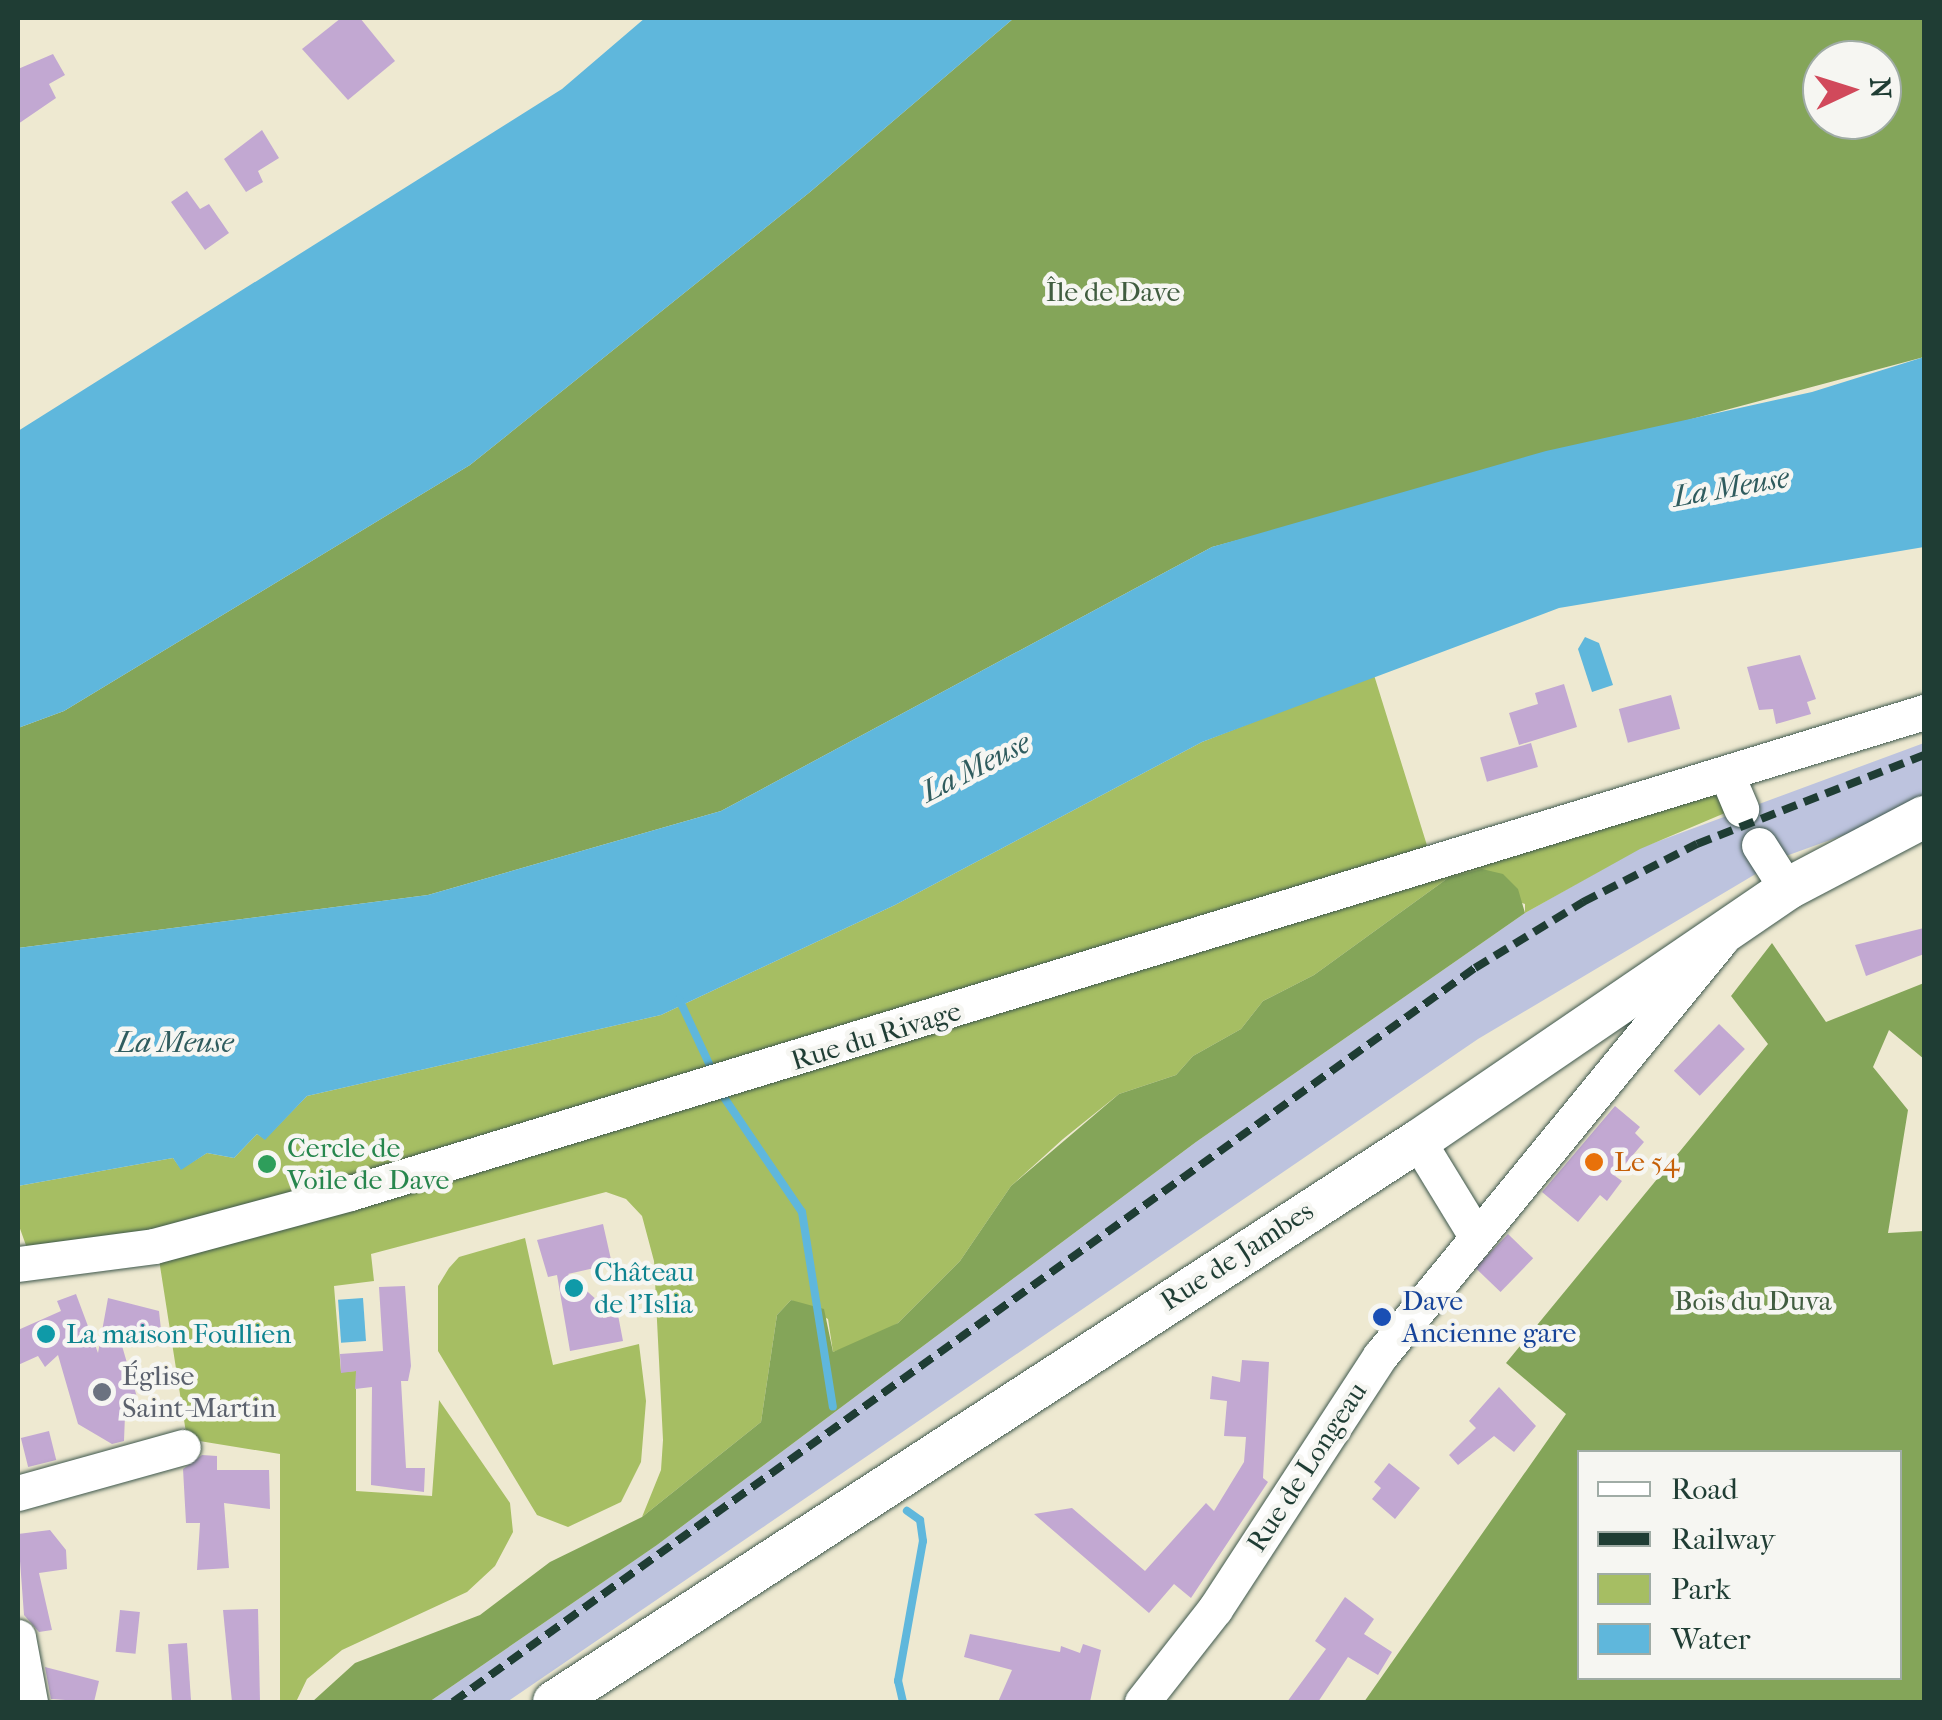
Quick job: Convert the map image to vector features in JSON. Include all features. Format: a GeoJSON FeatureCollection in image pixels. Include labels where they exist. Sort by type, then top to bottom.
{"type":"FeatureCollection","features":[{"type":"Feature","properties":{"kind":"main road","name":"Rue de Jambes"},"geometry":{"type":"LineString","coordinates":[[554,1702],[1418,1141],[1787,889],[1924,816]]}},
{"type":"Feature","properties":{"kind":"street","name":"Rue du Rivage"},"geometry":{"type":"LineString","coordinates":[[18,1264],[178,1240],[718,1084],[1924,712]]}},
{"type":"Feature","properties":{"kind":"street"},"geometry":{"type":"LineString","coordinates":[[1726,773],[1741,809]]}},
{"type":"Feature","properties":{"kind":"street"},"geometry":{"type":"LineString","coordinates":[[1759,846],[1787,889]]}},
{"type":"Feature","properties":{"kind":"street","name":"Rue de Longeau"},"geometry":{"type":"LineString","coordinates":[[1142,1702],[1215,1609],[1380,1356],[1476,1236],[1672,1006],[1729,928]]}},
{"type":"Feature","properties":{"kind":"street"},"geometry":{"type":"LineString","coordinates":[[1418,1141],[1476,1236]]}},
{"type":"Feature","properties":{"kind":"street"},"geometry":{"type":"LineString","coordinates":[[18,1493],[164,1448],[184,1448]]}},
{"type":"Feature","properties":{"kind":"street"},"geometry":{"type":"LineString","coordinates":[[18,1638],[30,1702]]}},
{"type":"Feature","properties":{"kind":"shaded area"},"geometry":{"type":"Polygon","coordinates":[[[1924,743],[1924,806],[1786,856],[1478,1039],[507,1702],[429,1702],[657,1545],[1196,1142],[1525,913],[1640,848],[1924,743]]]}},
{"type":"Feature","properties":{"kind":"green space","name":"Île de Dave"},"geometry":{"type":"Polygon","coordinates":[[[1014,18],[1924,18],[1924,357],[1212,547],[721,811],[428,895],[18,948],[18,728],[64,711],[470,465],[810,192],[1014,18]]]}},
{"type":"Feature","properties":{"kind":"green space"},"geometry":{"type":"Polygon","coordinates":[[[1374,675],[1430,855],[199,1227],[28,1251],[18,1223],[18,1186],[173,1158],[181,1169],[207,1153],[234,1158],[257,1134],[265,1139],[307,1096],[661,1015],[895,905],[1202,742],[1374,675]]]}},
{"type":"Feature","properties":{"kind":"green space"},"geometry":{"type":"Polygon","coordinates":[[[1721,786],[1732,810],[1640,849],[1525,913],[1525,904],[1448,878],[1314,975],[1263,1001],[1241,1029],[1193,1056],[1176,1075],[1119,1094],[1011,1186],[960,1261],[898,1323],[867,1341],[833,1352],[828,1319],[791,1300],[777,1315],[761,1422],[642,1517],[661,1470],[663,1440],[654,1261],[642,1216],[626,1199],[606,1192],[371,1254],[374,1281],[334,1286],[341,1372],[356,1371],[356,1491],[432,1496],[439,1400],[510,1503],[513,1532],[495,1566],[467,1592],[342,1650],[307,1679],[296,1702],[280,1702],[280,1454],[187,1439],[158,1253],[1721,786]]]}},
{"type":"Feature","properties":{"kind":"green space"},"geometry":{"type":"Polygon","coordinates":[[[1482,869],[1503,874],[1518,889],[1525,913],[1196,1142],[657,1545],[429,1702],[312,1702],[355,1663],[480,1615],[550,1562],[642,1517],[761,1422],[777,1315],[791,1300],[824,1309],[833,1352],[898,1323],[960,1261],[1011,1186],[1119,1094],[1176,1075],[1193,1056],[1241,1029],[1263,1001],[1314,975],[1448,878],[1482,869]]]}},
{"type":"Feature","properties":{"kind":"green space","name":"Bois du Duva"},"geometry":{"type":"Polygon","coordinates":[[[1772,943],[1826,1022],[1924,983],[1924,1059],[1889,1030],[1873,1067],[1908,1110],[1888,1233],[1924,1231],[1924,1702],[1364,1702],[1566,1414],[1506,1363],[1768,1044],[1731,996],[1772,943]]]}},
{"type":"Feature","properties":{"kind":"green space"},"geometry":{"type":"Polygon","coordinates":[[[525,1238],[553,1365],[639,1344],[646,1401],[641,1462],[621,1502],[568,1527],[537,1515],[438,1351],[438,1286],[449,1268],[459,1257],[525,1238]]]}},
{"type":"Feature","properties":{"kind":"water"},"geometry":{"type":"Polygon","coordinates":[[[645,18],[1014,18],[810,192],[470,465],[64,711],[18,728],[18,431],[562,89],[645,18]]]}},
{"type":"Feature","properties":{"kind":"water","name":"La Meuse"},"geometry":{"type":"Polygon","coordinates":[[[1924,357],[1924,547],[1559,608],[1202,742],[895,905],[661,1015],[307,1096],[265,1140],[257,1134],[234,1158],[207,1153],[181,1170],[173,1158],[18,1186],[18,948],[428,895],[721,811],[1212,547],[1546,451],[1812,392],[1924,357]]]}},
{"type":"Feature","properties":{"kind":"water"},"geometry":{"type":"Polygon","coordinates":[[[1585,637],[1599,643],[1613,685],[1592,692],[1578,649],[1585,637]]]}},
{"type":"Feature","properties":{"kind":"water"},"geometry":{"type":"Polygon","coordinates":[[[363,1298],[366,1341],[341,1343],[338,1300],[363,1298]]]}},
{"type":"Feature","properties":{"kind":"building"},"geometry":{"type":"Polygon","coordinates":[[[341,18],[360,18],[395,61],[348,100],[302,49],[341,18]]]}},
{"type":"Feature","properties":{"kind":"building"},"geometry":{"type":"Polygon","coordinates":[[[53,54],[65,75],[49,84],[56,98],[18,124],[18,69],[53,54]]]}},
{"type":"Feature","properties":{"kind":"building"},"geometry":{"type":"Polygon","coordinates":[[[262,130],[279,158],[258,171],[263,182],[246,192],[224,159],[262,130]]]}},
{"type":"Feature","properties":{"kind":"building"},"geometry":{"type":"Polygon","coordinates":[[[187,191],[200,209],[209,204],[229,233],[205,250],[171,202],[187,191]]]}},
{"type":"Feature","properties":{"kind":"building"},"geometry":{"type":"Polygon","coordinates":[[[1800,655],[1816,699],[1807,702],[1811,714],[1776,724],[1773,709],[1759,710],[1747,667],[1800,655]]]}},
{"type":"Feature","properties":{"kind":"building"},"geometry":{"type":"Polygon","coordinates":[[[1564,684],[1577,727],[1519,745],[1509,713],[1538,704],[1535,693],[1564,684]]]}},
{"type":"Feature","properties":{"kind":"building"},"geometry":{"type":"Polygon","coordinates":[[[1671,695],[1680,729],[1628,743],[1619,709],[1671,695]]]}},
{"type":"Feature","properties":{"kind":"building"},"geometry":{"type":"Polygon","coordinates":[[[1531,743],[1538,767],[1487,782],[1480,758],[1531,743]]]}},
{"type":"Feature","properties":{"kind":"building"},"geometry":{"type":"Polygon","coordinates":[[[1924,928],[1924,954],[1866,976],[1855,945],[1924,928]]]}},
{"type":"Feature","properties":{"kind":"building"},"geometry":{"type":"Polygon","coordinates":[[[1719,1024],[1745,1049],[1700,1096],[1674,1071],[1719,1024]]]}},
{"type":"Feature","properties":{"kind":"building"},"geometry":{"type":"Polygon","coordinates":[[[1615,1106],[1640,1127],[1635,1133],[1644,1142],[1615,1176],[1622,1181],[1607,1201],[1600,1195],[1578,1222],[1542,1192],[1615,1106]]]}},
{"type":"Feature","properties":{"kind":"building","name":"Château de l'Islia"},"geometry":{"type":"Polygon","coordinates":[[[603,1224],[612,1264],[568,1274],[599,1302],[603,1318],[618,1315],[623,1341],[570,1351],[557,1275],[548,1277],[537,1240],[603,1224]]]}},
{"type":"Feature","properties":{"kind":"building"},"geometry":{"type":"Polygon","coordinates":[[[1508,1234],[1533,1258],[1501,1292],[1475,1268],[1508,1234]]]}},
{"type":"Feature","properties":{"kind":"building"},"geometry":{"type":"Polygon","coordinates":[[[405,1286],[411,1366],[408,1381],[401,1381],[406,1468],[425,1468],[424,1492],[371,1485],[372,1387],[355,1389],[356,1371],[341,1373],[340,1354],[383,1351],[379,1287],[405,1286]]]}},
{"type":"Feature","properties":{"kind":"building"},"geometry":{"type":"Polygon","coordinates":[[[76,1294],[98,1353],[108,1298],[159,1311],[162,1339],[118,1332],[141,1411],[125,1415],[124,1441],[112,1444],[78,1424],[58,1355],[45,1367],[38,1356],[18,1365],[18,1330],[61,1311],[57,1301],[76,1294]]]}},
{"type":"Feature","properties":{"kind":"building"},"geometry":{"type":"Polygon","coordinates":[[[1242,1360],[1269,1362],[1263,1478],[1268,1482],[1191,1598],[1174,1584],[1149,1613],[1034,1514],[1072,1508],[1145,1571],[1206,1503],[1214,1511],[1244,1462],[1246,1437],[1224,1436],[1227,1401],[1210,1399],[1212,1376],[1240,1382],[1242,1360]]]}},
{"type":"Feature","properties":{"kind":"building"},"geometry":{"type":"Polygon","coordinates":[[[1499,1387],[1536,1426],[1514,1452],[1494,1436],[1458,1465],[1449,1455],[1476,1428],[1469,1421],[1499,1387]]]}},
{"type":"Feature","properties":{"kind":"building"},"geometry":{"type":"Polygon","coordinates":[[[49,1431],[56,1460],[28,1467],[21,1438],[49,1431]]]}},
{"type":"Feature","properties":{"kind":"building"},"geometry":{"type":"Polygon","coordinates":[[[202,1455],[217,1456],[217,1470],[269,1470],[270,1509],[224,1503],[229,1568],[197,1570],[200,1523],[186,1523],[183,1469],[202,1455]]]}},
{"type":"Feature","properties":{"kind":"building"},"geometry":{"type":"Polygon","coordinates":[[[1389,1463],[1420,1488],[1395,1519],[1372,1499],[1381,1488],[1374,1482],[1389,1463]]]}},
{"type":"Feature","properties":{"kind":"building"},"geometry":{"type":"Polygon","coordinates":[[[50,1530],[66,1550],[67,1569],[39,1573],[52,1630],[39,1632],[24,1615],[18,1534],[50,1530]]]}},
{"type":"Feature","properties":{"kind":"building"},"geometry":{"type":"Polygon","coordinates":[[[1345,1597],[1374,1619],[1364,1634],[1392,1652],[1378,1675],[1348,1657],[1318,1702],[1287,1702],[1326,1649],[1315,1641],[1345,1597]]]}},
{"type":"Feature","properties":{"kind":"building"},"geometry":{"type":"Polygon","coordinates":[[[258,1609],[260,1702],[232,1702],[223,1610],[258,1609]]]}},
{"type":"Feature","properties":{"kind":"building"},"geometry":{"type":"Polygon","coordinates":[[[120,1610],[140,1612],[136,1654],[116,1652],[120,1610]]]}},
{"type":"Feature","properties":{"kind":"building"},"geometry":{"type":"Polygon","coordinates":[[[970,1634],[1060,1652],[1061,1646],[1080,1653],[1083,1644],[1101,1650],[1090,1702],[998,1702],[1012,1670],[964,1657],[970,1634]]]}},
{"type":"Feature","properties":{"kind":"building"},"geometry":{"type":"Polygon","coordinates":[[[187,1643],[191,1702],[172,1702],[168,1644],[187,1643]]]}},
{"type":"Feature","properties":{"kind":"building"},"geometry":{"type":"Polygon","coordinates":[[[45,1667],[99,1681],[94,1702],[51,1699],[45,1667]]]}},
{"type":"Feature","properties":{"kind":"waterway"},"geometry":{"type":"LineString","coordinates":[[679,999],[711,1068]]}},
{"type":"Feature","properties":{"kind":"waterway"},"geometry":{"type":"LineString","coordinates":[[721,1093],[802,1212],[833,1407]]}},
{"type":"Feature","properties":{"kind":"waterway"},"geometry":{"type":"LineString","coordinates":[[903,1702],[898,1681],[923,1541],[920,1520],[907,1511]]}},
{"type":"Feature","properties":{"kind":"railway"},"geometry":{"type":"LineString","coordinates":[[453,1702],[1475,968],[1583,902],[1697,844],[1924,755]]}},
{"type":"Feature","properties":{"kind":"place","name":"Le 54"},"geometry":{"type":"Point","coordinates":[1594,1162]}},
{"type":"Feature","properties":{"kind":"place","name":"Cercle de Voile de Dave"},"geometry":{"type":"Point","coordinates":[267,1164]}},
{"type":"Feature","properties":{"kind":"place","name":"Château de l'Islia"},"geometry":{"type":"Point","coordinates":[574,1288]}},
{"type":"Feature","properties":{"kind":"place","name":"Dave Ancienne gare"},"geometry":{"type":"Point","coordinates":[1382,1317]}},
{"type":"Feature","properties":{"kind":"place","name":"La maison Foullien"},"geometry":{"type":"Point","coordinates":[46,1334]}},
{"type":"Feature","properties":{"kind":"place","name":"Église Saint-Martin"},"geometry":{"type":"Point","coordinates":[102,1392]}}]}
